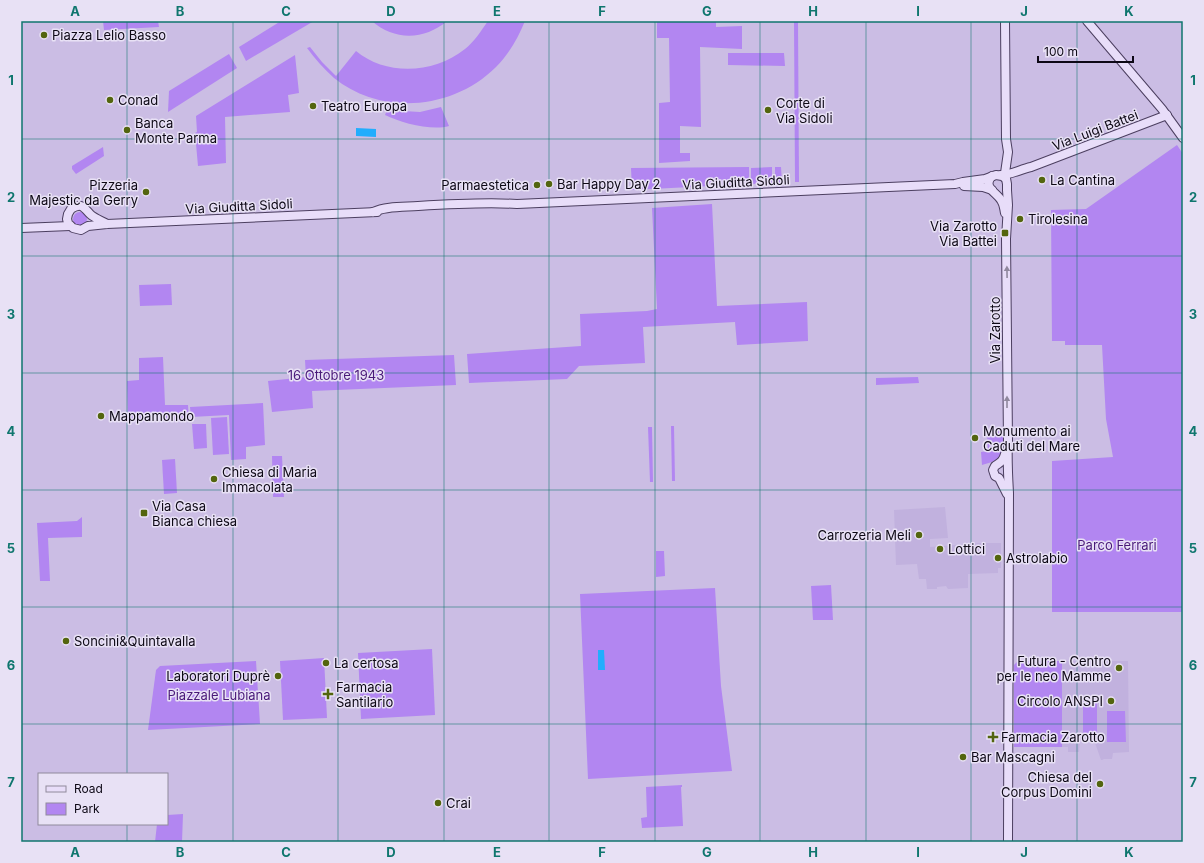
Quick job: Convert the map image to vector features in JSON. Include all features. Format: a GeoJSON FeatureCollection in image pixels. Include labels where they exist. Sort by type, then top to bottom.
{"type":"FeatureCollection","features":[{"type":"Feature","properties":{"kind":"street","name":"Via Zarotto"},"geometry":{"type":"LineString","coordinates":[[1001,179],[1008,155],[1006,138],[1005,21]]}},
{"type":"Feature","properties":{"kind":"street"},"geometry":{"type":"LineString","coordinates":[[1087,21],[1167,115],[1183,138]]}},
{"type":"Feature","properties":{"kind":"street","name":"Via Luigi Battei"},"geometry":{"type":"LineString","coordinates":[[1001,179],[1011,179],[1025,173],[1031,167],[1167,115]]}},
{"type":"Feature","properties":{"kind":"street","name":"Via Zarotto"},"geometry":{"type":"LineString","coordinates":[[1006,138],[1002,162],[998,170],[1008,205],[1008,441],[1005,468],[1008,498],[1008,842]]}},
{"type":"Feature","properties":{"kind":"street","name":"Via Zarotto"},"geometry":{"type":"LineString","coordinates":[[1001,179],[990,180],[989,184],[992,191],[1002,202],[1007,220]]}},
{"type":"Feature","properties":{"kind":"street"},"geometry":{"type":"LineString","coordinates":[[992,191],[996,193],[1004,191],[1001,179]]}},
{"type":"Feature","properties":{"kind":"street","name":"Via Giuditta Sidoli"},"geometry":{"type":"LineString","coordinates":[[21,228],[53,227],[69,223],[77,230],[81,230],[88,226],[107,224],[372,212],[380,208],[415,206],[496,203],[517,204],[956,184],[1001,179]]}},
{"type":"Feature","properties":{"kind":"street","name":"Via Giuditta Sidoli"},"geometry":{"type":"LineString","coordinates":[[956,184],[962,186],[983,187],[992,191]]}},
{"type":"Feature","properties":{"kind":"street"},"geometry":{"type":"LineString","coordinates":[[69,223],[69,211],[77,206],[86,208],[90,214],[107,224]]}},
{"type":"Feature","properties":{"kind":"street"},"geometry":{"type":"LineString","coordinates":[[88,226],[91,218],[90,214]]}},
{"type":"Feature","properties":{"kind":"street","name":"Via Zarotto"},"geometry":{"type":"LineString","coordinates":[[1005,468],[995,466],[993,470],[995,476],[999,478],[1008,498]]}},
{"type":"Feature","properties":{"kind":"street"},"geometry":{"type":"LineString","coordinates":[[999,478],[1003,478],[1005,468]]}},
{"type":"Feature","properties":{"kind":"shaded area"},"geometry":{"type":"Polygon","coordinates":[[[945,507],[948,538],[930,539],[930,547],[1001,543],[1001,568],[998,568],[998,573],[968,574],[968,588],[948,589],[946,586],[937,587],[937,589],[927,589],[926,579],[919,579],[917,564],[896,565],[894,510],[945,507]]]}},
{"type":"Feature","properties":{"kind":"shaded area"},"geometry":{"type":"Polygon","coordinates":[[[1018,661],[1128,661],[1129,752],[1113,753],[1112,759],[1101,760],[1094,740],[1080,740],[1079,752],[1068,752],[1068,747],[1014,747],[1014,665],[1018,661]]]}},
{"type":"Feature","properties":{"kind":"green space"},"geometry":{"type":"Polygon","coordinates":[[[103,21],[158,21],[159,27],[104,30],[103,21]]]}},
{"type":"Feature","properties":{"kind":"green space"},"geometry":{"type":"Polygon","coordinates":[[[281,21],[314,21],[246,61],[239,47],[281,21]]]}},
{"type":"Feature","properties":{"kind":"green space"},"geometry":{"type":"Polygon","coordinates":[[[372,21],[447,21],[429,32],[410,36],[390,32],[381,28],[372,21]]]}},
{"type":"Feature","properties":{"kind":"green space"},"geometry":{"type":"Polygon","coordinates":[[[488,21],[525,21],[516,40],[505,57],[496,67],[479,81],[459,92],[438,99],[416,103],[395,103],[373,98],[353,90],[334,78],[307,48],[310,47],[336,76],[356,51],[381,65],[410,69],[425,67],[453,57],[465,49],[474,40],[488,21]]]}},
{"type":"Feature","properties":{"kind":"green space"},"geometry":{"type":"Polygon","coordinates":[[[657,21],[716,21],[716,27],[742,26],[742,49],[700,47],[701,127],[680,126],[680,153],[690,153],[690,161],[659,163],[659,103],[670,102],[669,38],[657,38],[657,21]]]}},
{"type":"Feature","properties":{"kind":"green space"},"geometry":{"type":"Polygon","coordinates":[[[794,21],[798,21],[799,182],[795,182],[794,21]]]}},
{"type":"Feature","properties":{"kind":"green space"},"geometry":{"type":"Polygon","coordinates":[[[728,53],[784,53],[785,66],[728,65],[728,53]]]}},
{"type":"Feature","properties":{"kind":"green space"},"geometry":{"type":"Polygon","coordinates":[[[229,54],[237,68],[168,112],[169,91],[229,54]]]}},
{"type":"Feature","properties":{"kind":"green space"},"geometry":{"type":"Polygon","coordinates":[[[295,55],[299,93],[288,95],[290,112],[225,117],[226,163],[198,166],[195,133],[197,132],[196,116],[295,55]]]}},
{"type":"Feature","properties":{"kind":"green space"},"geometry":{"type":"Polygon","coordinates":[[[441,107],[449,126],[434,128],[425,127],[399,121],[385,115],[387,110],[420,112],[441,107]]]}},
{"type":"Feature","properties":{"kind":"green space","name":"Parco Ferrari"},"geometry":{"type":"Polygon","coordinates":[[[1177,145],[1183,154],[1183,612],[1052,612],[1052,461],[1113,457],[1106,419],[1102,345],[1065,345],[1065,341],[1052,341],[1051,210],[1086,209],[1177,145]]]}},
{"type":"Feature","properties":{"kind":"green space"},"geometry":{"type":"Polygon","coordinates":[[[103,147],[104,156],[76,174],[72,169],[72,166],[103,147]]]}},
{"type":"Feature","properties":{"kind":"green space"},"geometry":{"type":"Polygon","coordinates":[[[749,167],[749,184],[632,190],[631,168],[749,167]]]}},
{"type":"Feature","properties":{"kind":"green space"},"geometry":{"type":"Polygon","coordinates":[[[772,167],[772,183],[751,184],[751,168],[772,167]]]}},
{"type":"Feature","properties":{"kind":"green space"},"geometry":{"type":"Polygon","coordinates":[[[775,167],[781,167],[782,183],[775,183],[775,167]]]}},
{"type":"Feature","properties":{"kind":"green space"},"geometry":{"type":"Polygon","coordinates":[[[712,204],[717,306],[807,302],[808,341],[737,345],[735,322],[643,327],[645,363],[579,366],[567,379],[469,383],[467,354],[581,346],[580,314],[647,311],[657,309],[652,208],[712,204]]]}},
{"type":"Feature","properties":{"kind":"green space"},"geometry":{"type":"Polygon","coordinates":[[[80,212],[85,214],[87,219],[85,224],[80,226],[75,224],[73,219],[75,214],[80,212]]]}},
{"type":"Feature","properties":{"kind":"green space"},"geometry":{"type":"Polygon","coordinates":[[[171,284],[172,305],[140,306],[139,285],[171,284]]]}},
{"type":"Feature","properties":{"kind":"green space","name":"16 Ottobre 1943"},"geometry":{"type":"Polygon","coordinates":[[[454,355],[456,385],[312,391],[313,408],[272,412],[268,381],[306,377],[305,360],[454,355]]]}},
{"type":"Feature","properties":{"kind":"green space"},"geometry":{"type":"Polygon","coordinates":[[[163,357],[165,405],[188,405],[189,420],[128,422],[127,381],[139,380],[139,358],[163,357]]]}},
{"type":"Feature","properties":{"kind":"green space"},"geometry":{"type":"Polygon","coordinates":[[[918,377],[919,383],[876,385],[876,378],[918,377]]]}},
{"type":"Feature","properties":{"kind":"green space"},"geometry":{"type":"Polygon","coordinates":[[[263,403],[265,445],[246,447],[246,459],[231,460],[229,415],[191,417],[190,407],[263,403]]]}},
{"type":"Feature","properties":{"kind":"green space"},"geometry":{"type":"Polygon","coordinates":[[[227,417],[229,454],[213,455],[211,418],[227,417]]]}},
{"type":"Feature","properties":{"kind":"green space"},"geometry":{"type":"Polygon","coordinates":[[[192,424],[206,424],[207,448],[194,449],[192,424]]]}},
{"type":"Feature","properties":{"kind":"green space"},"geometry":{"type":"Polygon","coordinates":[[[671,426],[674,426],[675,481],[672,481],[671,426]]]}},
{"type":"Feature","properties":{"kind":"green space"},"geometry":{"type":"Polygon","coordinates":[[[648,427],[652,427],[653,482],[650,482],[648,427]]]}},
{"type":"Feature","properties":{"kind":"green space"},"geometry":{"type":"Polygon","coordinates":[[[1004,431],[1004,445],[1002,454],[990,463],[982,465],[981,452],[988,451],[987,432],[1004,431]]]}},
{"type":"Feature","properties":{"kind":"green space"},"geometry":{"type":"Polygon","coordinates":[[[272,456],[282,456],[284,497],[273,497],[272,456]]]}},
{"type":"Feature","properties":{"kind":"green space"},"geometry":{"type":"Polygon","coordinates":[[[175,459],[177,493],[164,494],[162,460],[175,459]]]}},
{"type":"Feature","properties":{"kind":"green space"},"geometry":{"type":"Polygon","coordinates":[[[82,517],[82,537],[48,538],[50,581],[40,581],[37,523],[77,521],[82,517]]]}},
{"type":"Feature","properties":{"kind":"green space"},"geometry":{"type":"Polygon","coordinates":[[[656,551],[664,551],[665,576],[656,577],[656,551]]]}},
{"type":"Feature","properties":{"kind":"green space"},"geometry":{"type":"Polygon","coordinates":[[[831,585],[833,620],[813,620],[811,586],[831,585]]]}},
{"type":"Feature","properties":{"kind":"green space"},"geometry":{"type":"Polygon","coordinates":[[[715,588],[721,686],[732,771],[588,779],[580,594],[715,588]]]}},
{"type":"Feature","properties":{"kind":"green space"},"geometry":{"type":"Polygon","coordinates":[[[432,649],[435,715],[361,719],[358,653],[432,649]]]}},
{"type":"Feature","properties":{"kind":"green space","name":"Piazzale Lubiana"},"geometry":{"type":"Polygon","coordinates":[[[324,658],[327,718],[283,720],[280,661],[324,658]]]}},
{"type":"Feature","properties":{"kind":"green space","name":"Piazzale Lubiana"},"geometry":{"type":"Polygon","coordinates":[[[256,661],[260,724],[148,730],[156,670],[160,666],[256,661]]]}},
{"type":"Feature","properties":{"kind":"green space"},"geometry":{"type":"Polygon","coordinates":[[[1018,661],[1062,661],[1062,747],[1014,747],[1014,665],[1018,661]]]}},
{"type":"Feature","properties":{"kind":"green space"},"geometry":{"type":"Polygon","coordinates":[[[1083,701],[1097,701],[1097,734],[1083,734],[1083,701]]]}},
{"type":"Feature","properties":{"kind":"green space"},"geometry":{"type":"Polygon","coordinates":[[[1107,711],[1125,711],[1126,742],[1107,742],[1107,711]]]}},
{"type":"Feature","properties":{"kind":"green space"},"geometry":{"type":"Polygon","coordinates":[[[682,785],[683,826],[642,828],[641,818],[647,817],[646,787],[682,785]]]}},
{"type":"Feature","properties":{"kind":"green space"},"geometry":{"type":"Polygon","coordinates":[[[183,814],[182,842],[155,842],[157,825],[168,825],[168,815],[183,814]]]}},
{"type":"Feature","properties":{"kind":"water"},"geometry":{"type":"Polygon","coordinates":[[[356,128],[376,129],[376,137],[356,136],[356,128]]]}},
{"type":"Feature","properties":{"kind":"water"},"geometry":{"type":"Polygon","coordinates":[[[598,650],[604,650],[605,670],[598,670],[598,650]]]}},
{"type":"Feature","properties":{"kind":"place","name":"Piazza Lelio Basso"},"geometry":{"type":"Point","coordinates":[44,35]}},
{"type":"Feature","properties":{"kind":"place","name":"Conad"},"geometry":{"type":"Point","coordinates":[110,100]}},
{"type":"Feature","properties":{"kind":"place","name":"Teatro Europa"},"geometry":{"type":"Point","coordinates":[313,106]}},
{"type":"Feature","properties":{"kind":"place","name":"Corte di Via Sidoli"},"geometry":{"type":"Point","coordinates":[768,110]}},
{"type":"Feature","properties":{"kind":"place","name":"Banca Monte Parma"},"geometry":{"type":"Point","coordinates":[127,130]}},
{"type":"Feature","properties":{"kind":"place","name":"La Cantina"},"geometry":{"type":"Point","coordinates":[1042,180]}},
{"type":"Feature","properties":{"kind":"place","name":"Bar Happy Day 2"},"geometry":{"type":"Point","coordinates":[549,184]}},
{"type":"Feature","properties":{"kind":"place","name":"Parmaestetica"},"geometry":{"type":"Point","coordinates":[537,185]}},
{"type":"Feature","properties":{"kind":"place","name":"Pizzeria Majestic da Gerry"},"geometry":{"type":"Point","coordinates":[146,192]}},
{"type":"Feature","properties":{"kind":"place","name":"Tirolesina"},"geometry":{"type":"Point","coordinates":[1020,219]}},
{"type":"Feature","properties":{"kind":"place","name":"Via Zarotto Via Battei"},"geometry":{"type":"Point","coordinates":[1005,233]}},
{"type":"Feature","properties":{"kind":"place","name":"Mappamondo"},"geometry":{"type":"Point","coordinates":[101,416]}},
{"type":"Feature","properties":{"kind":"place","name":"Monumento ai Caduti del Mare"},"geometry":{"type":"Point","coordinates":[975,438]}},
{"type":"Feature","properties":{"kind":"place","name":"Chiesa di Maria Immacolata"},"geometry":{"type":"Point","coordinates":[214,479]}},
{"type":"Feature","properties":{"kind":"place","name":"Via Casa Bianca chiesa"},"geometry":{"type":"Point","coordinates":[144,513]}},
{"type":"Feature","properties":{"kind":"place","name":"Carrozeria Meli"},"geometry":{"type":"Point","coordinates":[919,535]}},
{"type":"Feature","properties":{"kind":"place","name":"Lottici"},"geometry":{"type":"Point","coordinates":[940,549]}},
{"type":"Feature","properties":{"kind":"place","name":"Astrolabio"},"geometry":{"type":"Point","coordinates":[998,558]}},
{"type":"Feature","properties":{"kind":"place","name":"Soncini&Quintavalla"},"geometry":{"type":"Point","coordinates":[66,641]}},
{"type":"Feature","properties":{"kind":"place","name":"La certosa"},"geometry":{"type":"Point","coordinates":[326,663]}},
{"type":"Feature","properties":{"kind":"place","name":"Futura - Centro per le neo Mamme"},"geometry":{"type":"Point","coordinates":[1119,668]}},
{"type":"Feature","properties":{"kind":"place","name":"Laboratori Duprè"},"geometry":{"type":"Point","coordinates":[278,676]}},
{"type":"Feature","properties":{"kind":"place","name":"Farmacia Santilario"},"geometry":{"type":"Point","coordinates":[328,694]}},
{"type":"Feature","properties":{"kind":"place","name":"Circolo ANSPI"},"geometry":{"type":"Point","coordinates":[1111,701]}},
{"type":"Feature","properties":{"kind":"place","name":"Farmacia Zarotto"},"geometry":{"type":"Point","coordinates":[993,737]}},
{"type":"Feature","properties":{"kind":"place","name":"Bar Mascagni"},"geometry":{"type":"Point","coordinates":[963,757]}},
{"type":"Feature","properties":{"kind":"place","name":"Chiesa del Corpus Domini"},"geometry":{"type":"Point","coordinates":[1100,784]}},
{"type":"Feature","properties":{"kind":"place","name":"Crai"},"geometry":{"type":"Point","coordinates":[438,803]}}]}
